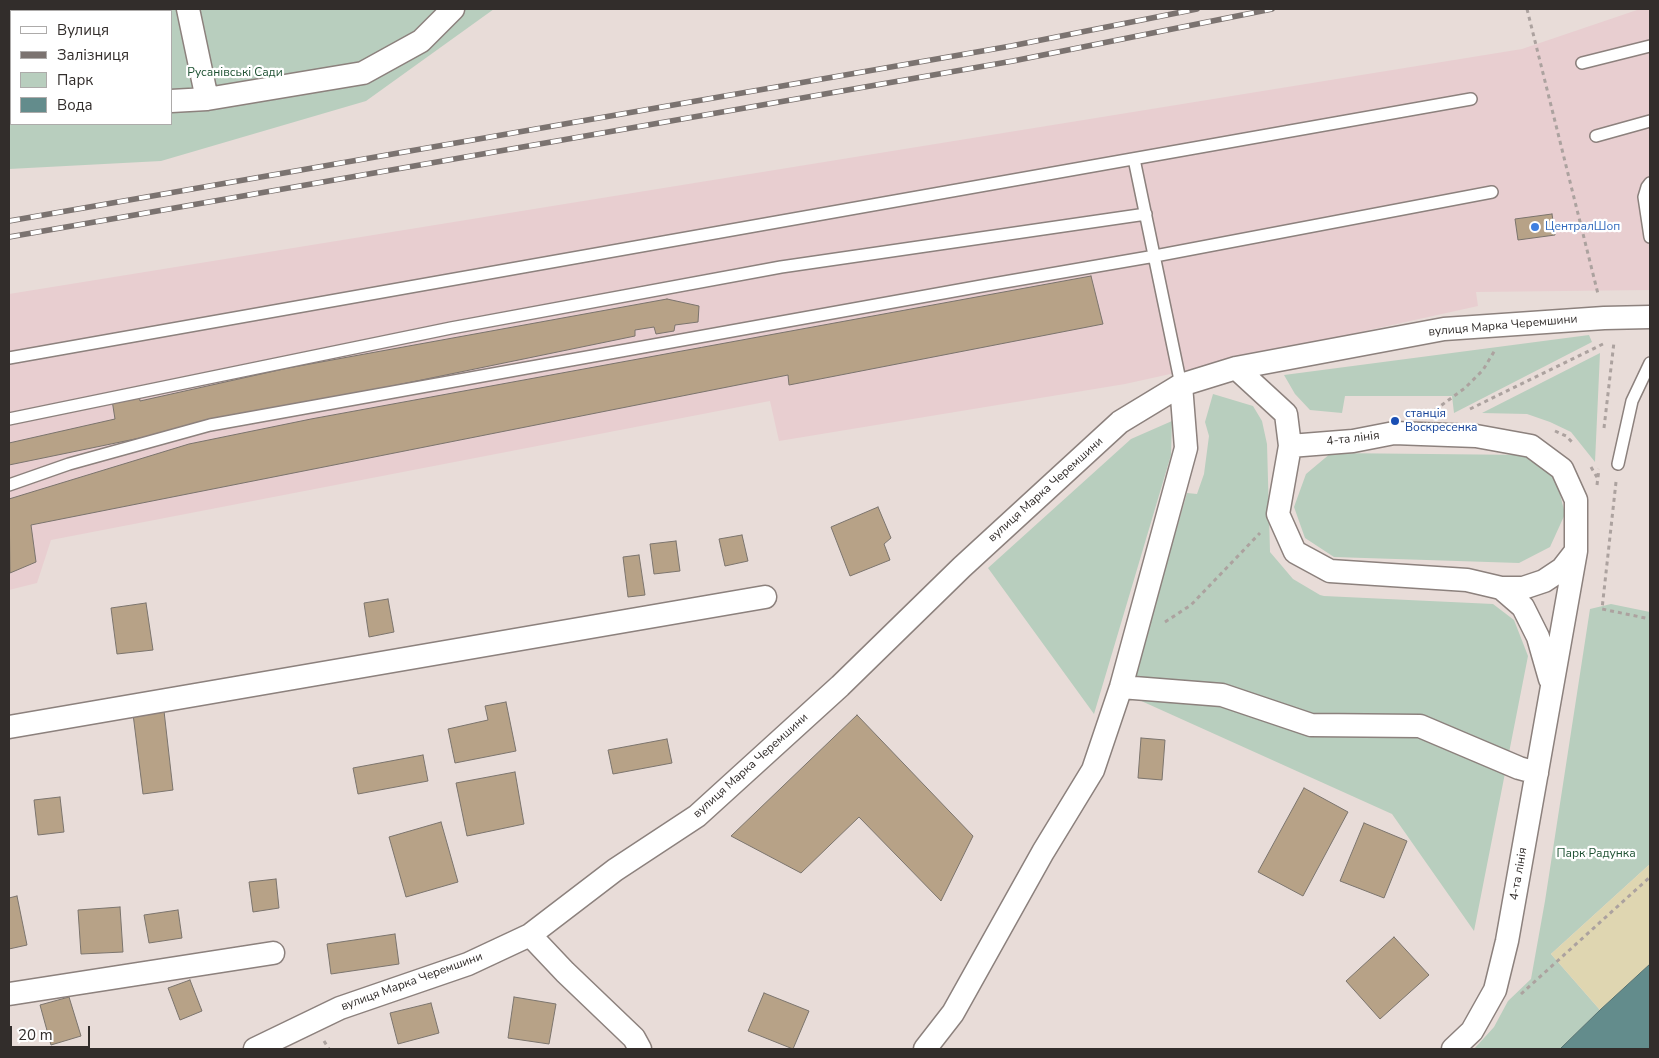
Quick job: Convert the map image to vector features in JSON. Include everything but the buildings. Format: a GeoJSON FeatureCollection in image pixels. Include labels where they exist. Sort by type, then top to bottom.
{"type":"FeatureCollection","features":[{"type":"Feature","properties":{"kind":"street"},"geometry":{"type":"LineString","coordinates":[[188,9],[207,98]]}},
{"type":"Feature","properties":{"kind":"street"},"geometry":{"type":"LineString","coordinates":[[172,101],[207,98],[363,73],[421,41],[453,9]]}},
{"type":"Feature","properties":{"kind":"street","name":"вулиця Марка Черемшини"},"geometry":{"type":"LineString","coordinates":[[255,1049],[340,1008],[468,964],[530,935],[615,870],[697,816],[840,686],[962,567],[1120,422],[1182,385],[1236,368],[1444,328],[1650,317]]}},
{"type":"Feature","properties":{"kind":"street"},"geometry":{"type":"LineString","coordinates":[[1236,368],[1286,414],[1290,446],[1278,514]]}},
{"type":"Feature","properties":{"kind":"street"},"geometry":{"type":"LineString","coordinates":[[926,1049],[953,1013],[1043,852],[1092,770],[1121,687],[1186,448],[1182,385]]}},
{"type":"Feature","properties":{"kind":"street","name":"4-та лінія"},"geometry":{"type":"LineString","coordinates":[[1290,446],[1353,441],[1394,434],[1476,436],[1531,446],[1562,469],[1576,500],[1576,551],[1507,940],[1495,990],[1472,1031],[1453,1049]]}},
{"type":"Feature","properties":{"kind":"street","name":"4-та лінія"},"geometry":{"type":"LineString","coordinates":[[1278,514],[1295,552],[1330,572],[1467,580],[1500,588],[1523,588],[1544,581],[1562,569],[1576,551]]}},
{"type":"Feature","properties":{"kind":"street","name":"4-та лінія"},"geometry":{"type":"LineString","coordinates":[[1500,588],[1523,607],[1538,637],[1552,686]]}},
{"type":"Feature","properties":{"kind":"street"},"geometry":{"type":"LineString","coordinates":[[9,728],[766,597]]}},
{"type":"Feature","properties":{"kind":"street"},"geometry":{"type":"LineString","coordinates":[[1121,687],[1222,695],[1311,725],[1420,726],[1519,768],[1537,773]]}},
{"type":"Feature","properties":{"kind":"street"},"geometry":{"type":"LineString","coordinates":[[530,935],[634,1038],[640,1049]]}},
{"type":"Feature","properties":{"kind":"street"},"geometry":{"type":"LineString","coordinates":[[9,994],[273,953]]}},
{"type":"Feature","properties":{"kind":"lane"},"geometry":{"type":"LineString","coordinates":[[1582,63],[1650,46]]}},
{"type":"Feature","properties":{"kind":"lane"},"geometry":{"type":"LineString","coordinates":[[9,358],[1471,99]]}},
{"type":"Feature","properties":{"kind":"lane"},"geometry":{"type":"LineString","coordinates":[[1596,136],[1650,122]]}},
{"type":"Feature","properties":{"kind":"lane"},"geometry":{"type":"LineString","coordinates":[[1134,159],[1182,385]]}},
{"type":"Feature","properties":{"kind":"lane"},"geometry":{"type":"LineString","coordinates":[[1650,183],[1646,187],[1644,197],[1650,236]]}},
{"type":"Feature","properties":{"kind":"lane"},"geometry":{"type":"LineString","coordinates":[[9,485],[69,464],[210,426],[1155,256],[1492,192]]}},
{"type":"Feature","properties":{"kind":"lane"},"geometry":{"type":"LineString","coordinates":[[9,419],[451,328],[762,270],[1146,214]]}},
{"type":"Feature","properties":{"kind":"lane"},"geometry":{"type":"LineString","coordinates":[[1618,464],[1632,401],[1650,363]]}},
{"type":"Feature","properties":{"kind":"path"},"geometry":{"type":"LineString","coordinates":[[1527,9],[1604,318]]}},
{"type":"Feature","properties":{"kind":"path"},"geometry":{"type":"LineString","coordinates":[[1434,411],[1464,388],[1483,370],[1494,350],[1516,324]]}},
{"type":"Feature","properties":{"kind":"path"},"geometry":{"type":"LineString","coordinates":[[1466,411],[1615,338]]}},
{"type":"Feature","properties":{"kind":"path"},"geometry":{"type":"LineString","coordinates":[[1618,464],[1602,609],[1650,620]]}},
{"type":"Feature","properties":{"kind":"path"},"geometry":{"type":"LineString","coordinates":[[1133,641],[1192,605],[1278,514]]}},
{"type":"Feature","properties":{"kind":"path"},"geometry":{"type":"LineString","coordinates":[[1515,999],[1650,877]]}},
{"type":"Feature","properties":{"kind":"shaded area"},"geometry":{"type":"Polygon","coordinates":[[[1640,9],[1650,9],[1650,290],[1476,292],[1478,306],[1125,384],[779,441],[770,401],[51,540],[37,583],[9,590],[9,294],[1522,49],[1640,9]]]}},
{"type":"Feature","properties":{"kind":"green space","name":"Русанівські Сади"},"geometry":{"type":"Polygon","coordinates":[[[9,9],[494,9],[366,101],[161,161],[9,169],[9,9]]]}},
{"type":"Feature","properties":{"kind":"green space"},"geometry":{"type":"Polygon","coordinates":[[[1589,335],[1592,342],[1454,413],[1452,396],[1345,396],[1342,413],[1310,410],[1295,394],[1284,375],[1589,335]]]}},
{"type":"Feature","properties":{"kind":"green space"},"geometry":{"type":"Polygon","coordinates":[[[1600,353],[1595,462],[1571,432],[1550,422],[1527,414],[1482,413],[1600,353]]]}},
{"type":"Feature","properties":{"kind":"green space"},"geometry":{"type":"Polygon","coordinates":[[[1213,394],[1253,406],[1262,421],[1267,444],[1270,552],[1293,579],[1324,596],[1493,604],[1514,620],[1528,656],[1474,931],[1392,814],[1128,695],[1187,493],[1197,494],[1204,474],[1209,436],[1205,422],[1213,394]]]}},
{"type":"Feature","properties":{"kind":"green space"},"geometry":{"type":"Polygon","coordinates":[[[1172,421],[1171,455],[1094,714],[988,568],[1131,439],[1172,421]]]}},
{"type":"Feature","properties":{"kind":"green space"},"geometry":{"type":"Polygon","coordinates":[[[1331,453],[1528,455],[1556,478],[1565,514],[1550,547],[1519,563],[1334,557],[1305,538],[1294,507],[1306,474],[1331,453]]]}},
{"type":"Feature","properties":{"kind":"green space","name":"Парк Радунка"},"geometry":{"type":"Polygon","coordinates":[[[1611,604],[1650,612],[1650,864],[1551,954],[1600,1010],[1560,1049],[1474,1049],[1494,1027],[1508,1001],[1531,979],[1545,901],[1590,609],[1611,604]]]}},
{"type":"Feature","properties":{"kind":"sand"},"geometry":{"type":"Polygon","coordinates":[[[1650,864],[1650,964],[1600,1010],[1551,954],[1650,864]]]}},
{"type":"Feature","properties":{"kind":"water"},"geometry":{"type":"Polygon","coordinates":[[[1650,964],[1650,1049],[1560,1049],[1600,1010],[1650,964]]]}},
{"type":"Feature","properties":{"kind":"railway"},"geometry":{"type":"LineString","coordinates":[[9,221],[1011,46],[1197,9]]}},
{"type":"Feature","properties":{"kind":"railway"},"geometry":{"type":"LineString","coordinates":[[9,237],[1013,61],[1272,9]]}},
{"type":"Feature","properties":{"kind":"place","name":"ЦентралШоп"},"geometry":{"type":"Point","coordinates":[1535,227]}},
{"type":"Feature","properties":{"kind":"place","name":"станція Воскресенка"},"geometry":{"type":"Point","coordinates":[1395,421]}}]}
